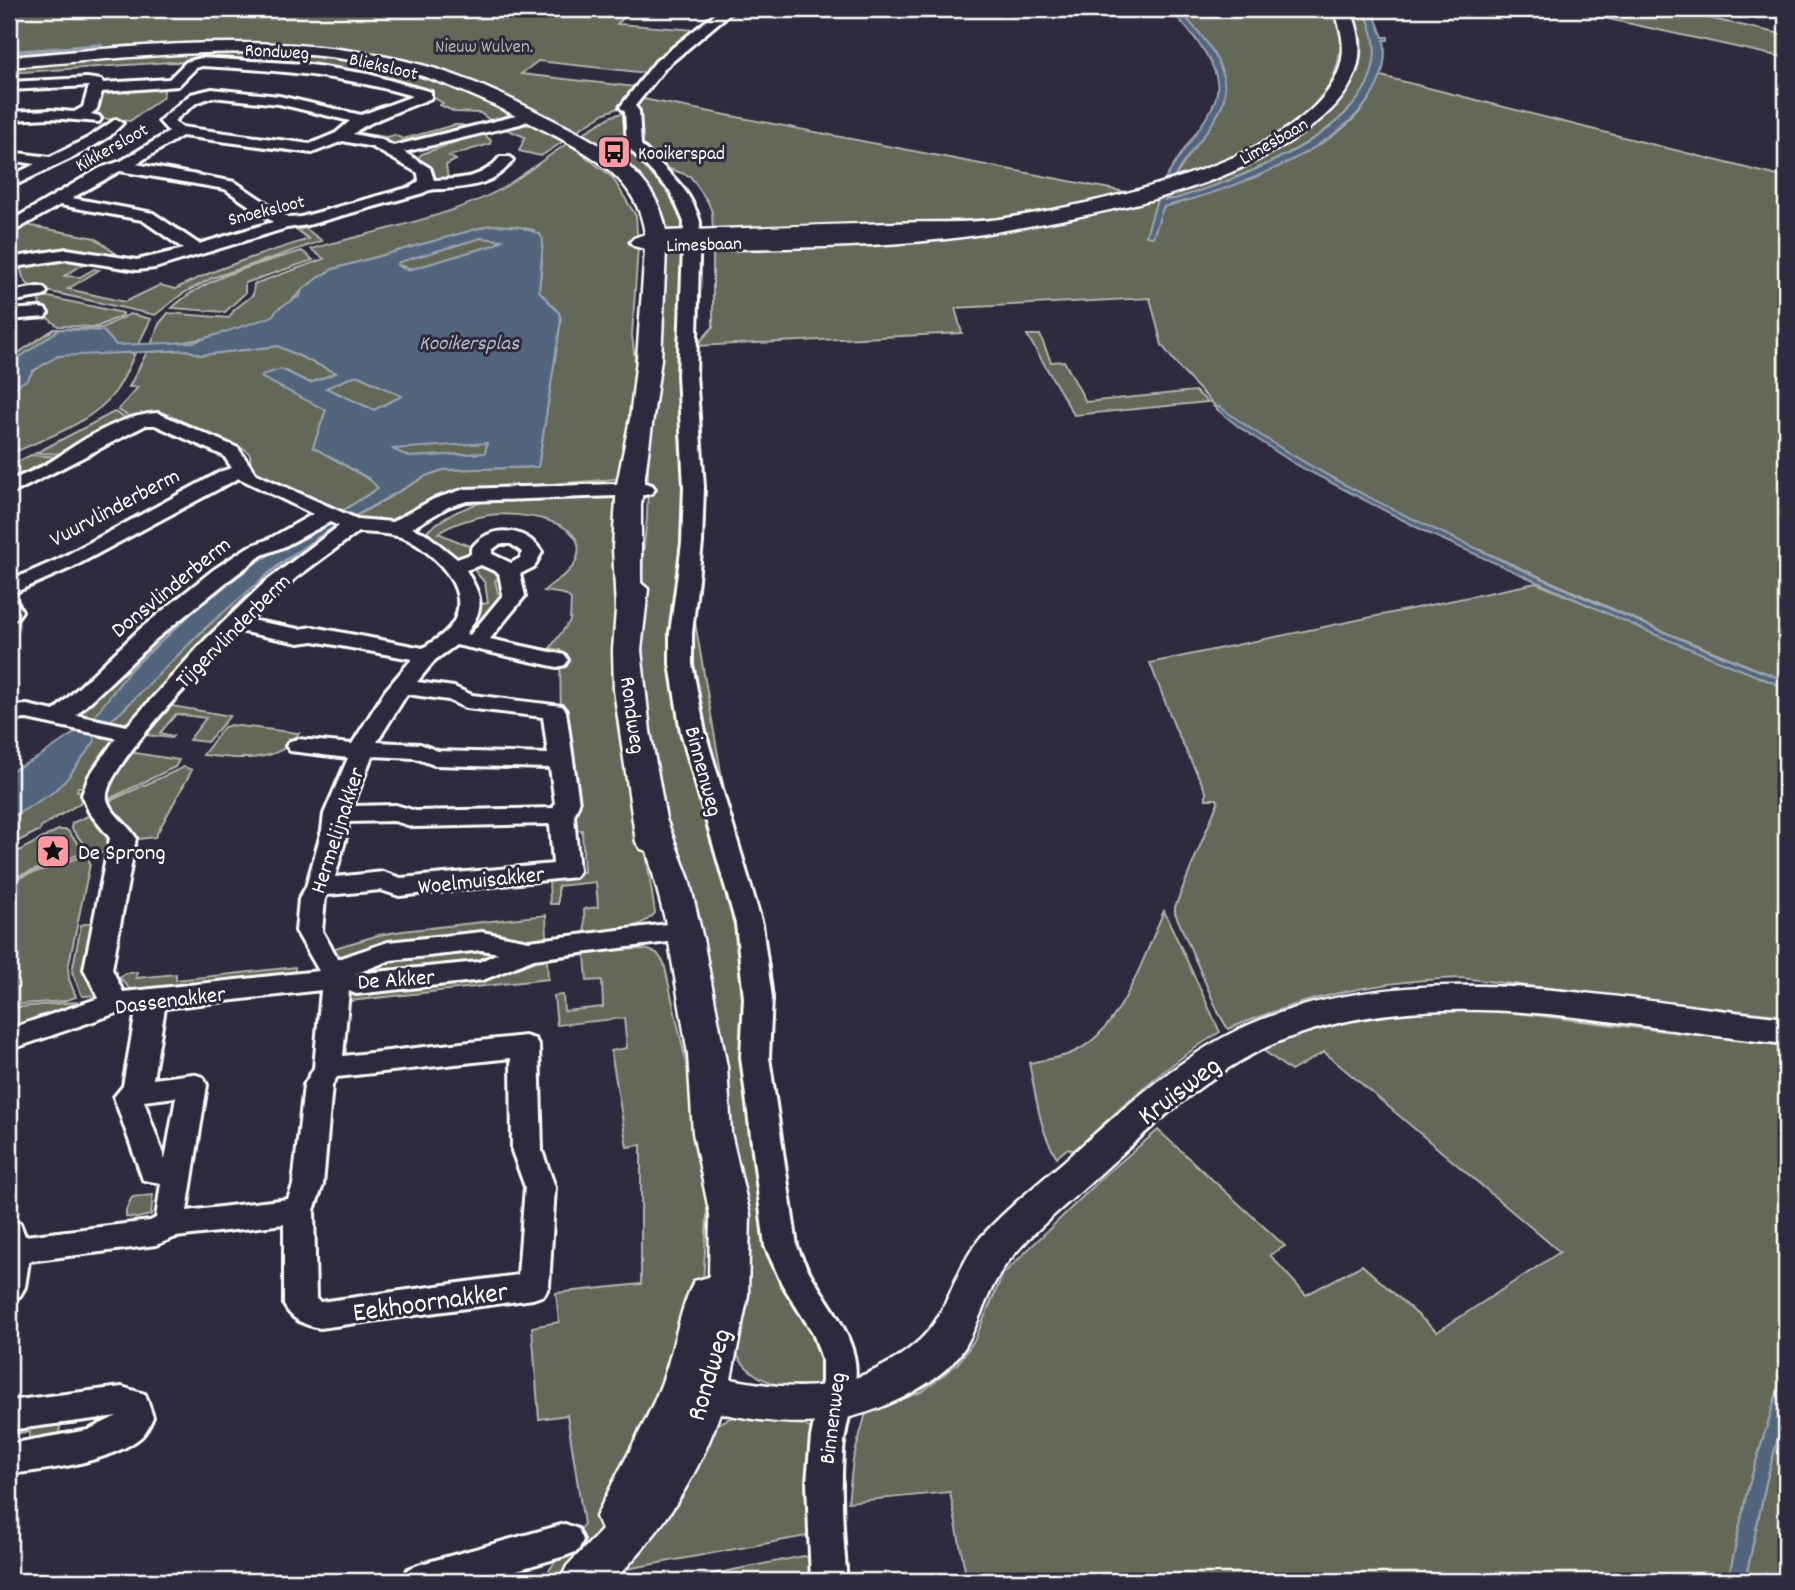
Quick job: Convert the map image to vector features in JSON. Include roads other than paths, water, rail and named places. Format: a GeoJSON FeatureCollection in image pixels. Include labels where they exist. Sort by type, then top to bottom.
{"type":"FeatureCollection","features":[{"type":"Feature","properties":{"kind":"main road","name":"Limesbaan"},"geometry":{"type":"LineString","coordinates":[[651,241],[945,233],[1078,211],[1178,185],[1269,147],[1320,112],[1343,84],[1353,54],[1353,37],[1342,9]]}},
{"type":"Feature","properties":{"kind":"main road","name":"Rondweg"},"geometry":{"type":"LineString","coordinates":[[9,61],[210,48],[314,52],[398,65],[471,89],[589,145],[619,167],[646,199],[655,222],[635,332],[644,378],[641,428],[636,442],[637,576],[629,609],[629,694],[652,821],[652,851],[675,933],[710,1082],[710,1122],[717,1161],[710,1279],[685,1444],[657,1495],[637,1524],[583,1560]]}},
{"type":"Feature","properties":{"kind":"main road","name":"Kruisweg"},"geometry":{"type":"LineString","coordinates":[[694,1389],[793,1406],[847,1401],[892,1383],[930,1358],[954,1328],[995,1249],[1156,1100],[1213,1060],[1281,1027],[1363,1005],[1458,996],[1549,1002],[1786,1031]]}},
{"type":"Feature","properties":{"kind":"street","name":"Binnenweg"},"geometry":{"type":"LineString","coordinates":[[729,9],[661,64],[627,107],[632,111],[634,146],[682,194],[703,240],[687,375],[694,487],[681,664],[693,732],[749,924],[758,998],[755,1057],[781,1246],[786,1264],[831,1334],[839,1380],[847,1401],[828,1430],[824,1487],[829,1581]]}},
{"type":"Feature","properties":{"kind":"street","name":"Blieksloot"},"geometry":{"type":"LineString","coordinates":[[96,88],[173,83],[195,63],[234,62],[304,68],[368,78],[426,95],[376,117],[360,120],[341,136]]}},
{"type":"Feature","properties":{"kind":"street"},"geometry":{"type":"LineString","coordinates":[[9,86],[96,83],[90,109],[78,117]]}},
{"type":"Feature","properties":{"kind":"street","name":"Kikkersloot"},"geometry":{"type":"LineString","coordinates":[[9,229],[105,171],[179,132],[166,120],[203,94],[253,97],[314,106],[360,120]]}},
{"type":"Feature","properties":{"kind":"street"},"geometry":{"type":"LineString","coordinates":[[9,116],[51,114],[116,124],[61,159],[9,183]]}},
{"type":"Feature","properties":{"kind":"street"},"geometry":{"type":"LineString","coordinates":[[398,155],[451,144],[466,135],[528,117]]}},
{"type":"Feature","properties":{"kind":"street"},"geometry":{"type":"LineString","coordinates":[[179,132],[306,149],[318,147],[341,136],[377,142],[426,172],[426,185]]}},
{"type":"Feature","properties":{"kind":"street"},"geometry":{"type":"LineString","coordinates":[[9,156],[50,162]]}},
{"type":"Feature","properties":{"kind":"street","name":"Snoeksloot"},"geometry":{"type":"LineString","coordinates":[[11,260],[66,254],[145,265],[286,223],[302,222],[417,190],[426,185],[479,180],[502,166],[505,160]]}},
{"type":"Feature","properties":{"kind":"street"},"geometry":{"type":"LineString","coordinates":[[118,166],[232,186],[286,223]]}},
{"type":"Feature","properties":{"kind":"street"},"geometry":{"type":"LineString","coordinates":[[60,200],[147,216],[195,250]]}},
{"type":"Feature","properties":{"kind":"street"},"geometry":{"type":"LineString","coordinates":[[9,297],[38,292]]}},
{"type":"Feature","properties":{"kind":"street"},"geometry":{"type":"LineString","coordinates":[[9,315],[39,313]]}},
{"type":"Feature","properties":{"kind":"street"},"geometry":{"type":"LineString","coordinates":[[9,489],[65,461],[74,452],[137,421],[158,419],[228,450],[238,458],[249,478],[341,519],[404,532],[454,567],[468,589],[470,604],[466,619],[452,638],[557,660]]}},
{"type":"Feature","properties":{"kind":"street","name":"Vuurvlinderberm"},"geometry":{"type":"LineString","coordinates":[[9,589],[66,563],[229,475],[243,471]]}},
{"type":"Feature","properties":{"kind":"street"},"geometry":{"type":"LineString","coordinates":[[404,532],[488,493],[638,490]]}},
{"type":"Feature","properties":{"kind":"street","name":"Tijgervlinderberm"},"geometry":{"type":"LineString","coordinates":[[115,1003],[98,970],[123,838],[94,796],[120,737],[234,623],[289,573],[332,544],[341,519]]}},
{"type":"Feature","properties":{"kind":"street","name":"Donsvlinderberm"},"geometry":{"type":"LineString","coordinates":[[69,721],[148,634],[221,575],[255,551],[341,519]]}},
{"type":"Feature","properties":{"kind":"street"},"geometry":{"type":"LineString","coordinates":[[454,567],[482,558],[509,570],[521,567],[531,559],[532,552],[527,544],[514,538],[494,538],[481,549],[482,558]]}},
{"type":"Feature","properties":{"kind":"street"},"geometry":{"type":"LineString","coordinates":[[476,642],[514,596],[509,570]]}},
{"type":"Feature","properties":{"kind":"street"},"geometry":{"type":"LineString","coordinates":[[9,607],[9,613]]}},
{"type":"Feature","properties":{"kind":"street"},"geometry":{"type":"LineString","coordinates":[[234,623],[299,636],[313,634],[427,655]]}},
{"type":"Feature","properties":{"kind":"street","name":"Hermelijnakker"},"geometry":{"type":"LineString","coordinates":[[336,978],[309,931],[312,899],[319,887],[335,830],[336,814],[359,762],[360,750],[401,686],[427,655],[452,638]]}},
{"type":"Feature","properties":{"kind":"street","name":"Woelmuisakker"},"geometry":{"type":"LineString","coordinates":[[319,887],[383,881],[399,887],[566,870],[562,816],[567,803],[554,711],[466,701],[454,694],[401,686]]}},
{"type":"Feature","properties":{"kind":"street"},"geometry":{"type":"LineString","coordinates":[[9,713],[27,712],[69,721],[120,737]]}},
{"type":"Feature","properties":{"kind":"street"},"geometry":{"type":"LineString","coordinates":[[298,746],[420,751],[434,758],[541,762],[561,759]]}},
{"type":"Feature","properties":{"kind":"street"},"geometry":{"type":"LineString","coordinates":[[336,814],[396,813],[414,820],[562,816]]}},
{"type":"Feature","properties":{"kind":"street","name":"De Akker"},"geometry":{"type":"LineString","coordinates":[[336,978],[356,984],[482,971],[529,950],[675,933]]}},
{"type":"Feature","properties":{"kind":"street","name":"Dassenakker"},"geometry":{"type":"LineString","coordinates":[[9,1040],[115,1003],[336,978]]}},
{"type":"Feature","properties":{"kind":"street","name":"Eekhoornakker"},"geometry":{"type":"LineString","coordinates":[[328,1068],[525,1046],[527,1151],[540,1187],[533,1286],[320,1315],[304,1310],[299,1298],[299,1210],[308,1185],[318,1085],[328,1068],[336,978]]}},
{"type":"Feature","properties":{"kind":"street"},"geometry":{"type":"LineString","coordinates":[[137,1091],[152,1000]]}},
{"type":"Feature","properties":{"kind":"street"},"geometry":{"type":"LineString","coordinates":[[170,1225],[193,1085],[137,1091],[128,1097],[154,1172],[178,1170]]}},
{"type":"Feature","properties":{"kind":"street"},"geometry":{"type":"LineString","coordinates":[[9,1287],[11,1241],[156,1233],[170,1225],[299,1210]]}},
{"type":"Feature","properties":{"kind":"street"},"geometry":{"type":"LineString","coordinates":[[9,1415],[122,1401],[133,1404],[137,1413],[125,1430],[99,1442],[74,1449],[9,1459]]}},
{"type":"Feature","properties":{"kind":"street"},"geometry":{"type":"LineString","coordinates":[[421,1581],[583,1560]]}},
{"type":"Feature","properties":{"kind":"water"},"geometry":{"type":"Polygon","coordinates":[[[1170,9],[1177,9],[1207,42],[1221,69],[1224,98],[1214,121],[1173,180],[1163,183],[1209,113],[1216,97],[1217,81],[1211,62],[1170,9]]]}},
{"type":"Feature","properties":{"kind":"water"},"geometry":{"type":"Polygon","coordinates":[[[1363,9],[1372,9],[1383,37],[1388,37],[1388,40],[1384,40],[1381,74],[1366,104],[1339,130],[1306,152],[1230,187],[1163,207],[1153,237],[1146,236],[1158,197],[1165,195],[1165,200],[1175,199],[1283,157],[1319,135],[1349,110],[1369,80],[1375,47],[1363,9]]]}},
{"type":"Feature","properties":{"kind":"water","name":"Kooikersplas"},"geometry":{"type":"Polygon","coordinates":[[[491,225],[520,227],[540,234],[543,240],[539,291],[559,313],[561,320],[538,467],[443,470],[428,475],[321,535],[282,562],[204,629],[121,712],[93,735],[95,741],[66,780],[52,793],[9,819],[9,772],[37,758],[89,723],[131,669],[199,607],[257,562],[343,514],[341,512],[378,488],[368,478],[313,447],[326,410],[262,378],[262,375],[281,369],[310,383],[336,373],[278,346],[201,355],[187,350],[58,356],[33,371],[28,379],[9,391],[9,365],[60,329],[103,331],[116,345],[194,342],[271,317],[279,308],[300,296],[302,290],[316,279],[333,269],[491,225]],[[481,238],[399,262],[397,265],[406,270],[412,269],[494,245],[502,240],[481,238]],[[359,376],[326,388],[374,410],[402,396],[359,376]],[[487,443],[392,449],[410,457],[485,453],[487,443]]]}},
{"type":"Feature","properties":{"kind":"water"},"geometry":{"type":"Polygon","coordinates":[[[1214,407],[1220,407],[1288,452],[1394,510],[1608,608],[1786,681],[1786,688],[1649,632],[1428,533],[1295,464],[1214,407]]]}},
{"type":"Feature","properties":{"kind":"water"},"geometry":{"type":"Polygon","coordinates":[[[1786,1363],[1786,1408],[1767,1478],[1745,1581],[1728,1581],[1747,1492],[1786,1363]]]}},
{"type":"Feature","properties":{"kind":"waterway"},"geometry":{"type":"LineString","coordinates":[[9,52],[101,45]]}},
{"type":"Feature","properties":{"kind":"place","name":"Kooikerspad"},"geometry":{"type":"Point","coordinates":[614,152]}},
{"type":"Feature","properties":{"kind":"place","name":"De Sprong"},"geometry":{"type":"Point","coordinates":[53,851]}},
{"type":"Feature","properties":{"kind":"park label","name":"Nieuw Wulven."},"geometry":{"type":"Point","coordinates":[484,45]}}]}
